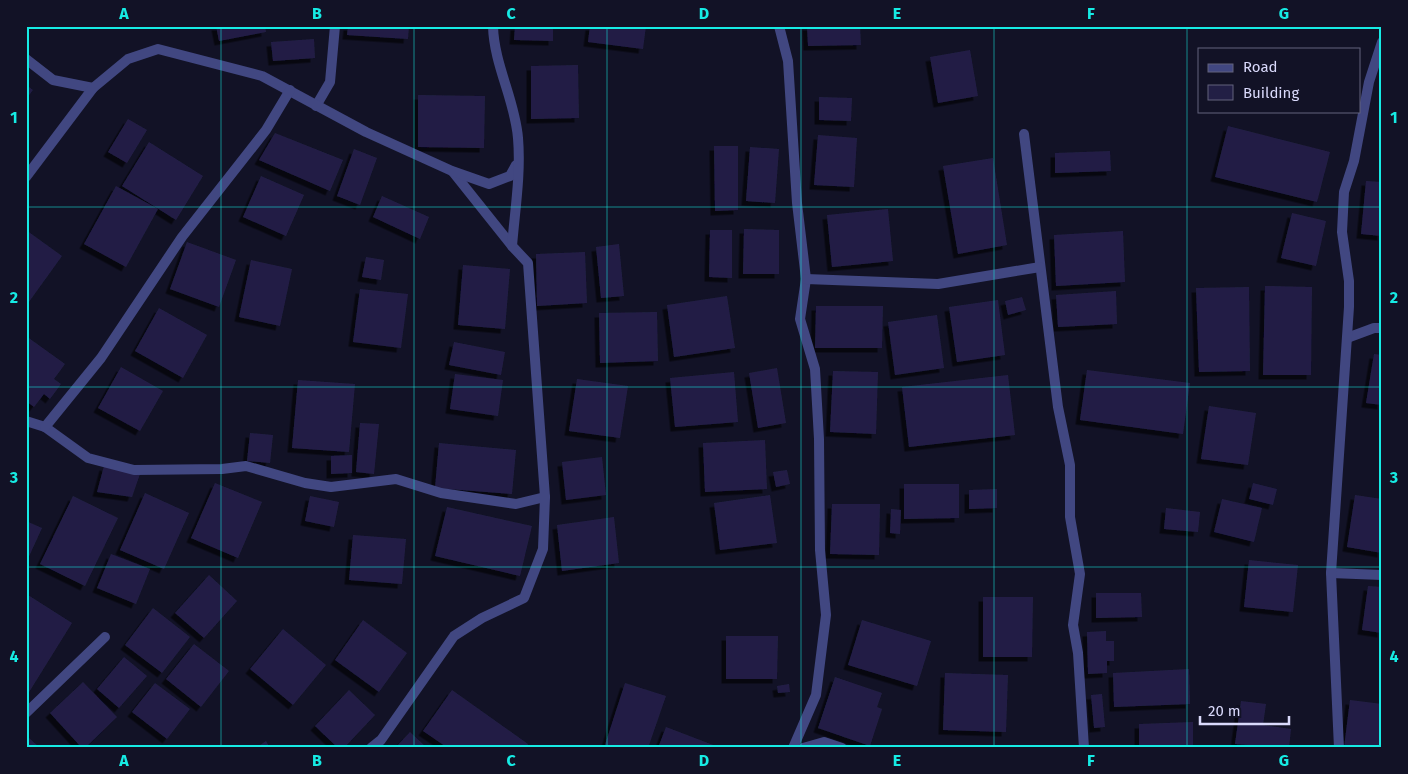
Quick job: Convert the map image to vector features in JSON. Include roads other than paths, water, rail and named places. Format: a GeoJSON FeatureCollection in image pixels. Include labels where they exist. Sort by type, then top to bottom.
{"type":"FeatureCollection","features":[{"type":"Feature","properties":{"kind":"street"},"geometry":{"type":"LineString","coordinates":[[316,106],[330,82],[335,26]]}},
{"type":"Feature","properties":{"kind":"street"},"geometry":{"type":"LineString","coordinates":[[493,26],[493,44],[506,86],[518,137],[512,246]]}},
{"type":"Feature","properties":{"kind":"street"},"geometry":{"type":"LineString","coordinates":[[779,26],[788,61],[797,203],[806,279],[800,319],[814,369],[819,439],[820,550],[826,615],[816,695],[793,748]]}},
{"type":"Feature","properties":{"kind":"street"},"geometry":{"type":"LineString","coordinates":[[1339,748],[1331,573],[1347,338],[1349,281],[1342,232],[1344,192],[1354,162],[1369,82],[1382,42]]}},
{"type":"Feature","properties":{"kind":"street"},"geometry":{"type":"LineString","coordinates":[[26,177],[93,88],[128,59],[158,49],[262,76],[366,132],[452,171],[490,184],[510,176],[518,161]]}},
{"type":"Feature","properties":{"kind":"street"},"geometry":{"type":"LineString","coordinates":[[26,59],[53,80],[93,88]]}},
{"type":"Feature","properties":{"kind":"street"},"geometry":{"type":"LineString","coordinates":[[46,427],[100,358],[182,237],[266,130],[290,90]]}},
{"type":"Feature","properties":{"kind":"street"},"geometry":{"type":"LineString","coordinates":[[1024,134],[1058,407],[1070,466],[1070,517],[1080,574],[1073,625],[1078,653],[1084,748]]}},
{"type":"Feature","properties":{"kind":"street"},"geometry":{"type":"LineString","coordinates":[[371,748],[381,740],[454,636],[482,618],[524,598],[543,549],[545,497],[528,263],[486,216],[452,171]]}},
{"type":"Feature","properties":{"kind":"street"},"geometry":{"type":"LineString","coordinates":[[806,279],[938,284],[1040,267]]}},
{"type":"Feature","properties":{"kind":"street"},"geometry":{"type":"LineString","coordinates":[[1347,338],[1382,328]]}},
{"type":"Feature","properties":{"kind":"street"},"geometry":{"type":"LineString","coordinates":[[26,421],[46,427],[88,458],[134,470],[222,469],[246,466],[305,483],[330,487],[396,479],[441,493],[516,504],[545,497]]}},
{"type":"Feature","properties":{"kind":"street"},"geometry":{"type":"LineString","coordinates":[[1331,573],[1382,575]]}},
{"type":"Feature","properties":{"kind":"street"},"geometry":{"type":"LineString","coordinates":[[26,713],[105,637]]}},
{"type":"Feature","properties":{"kind":"street"},"geometry":{"type":"LineString","coordinates":[[802,748],[824,742],[842,748]]}}]}
